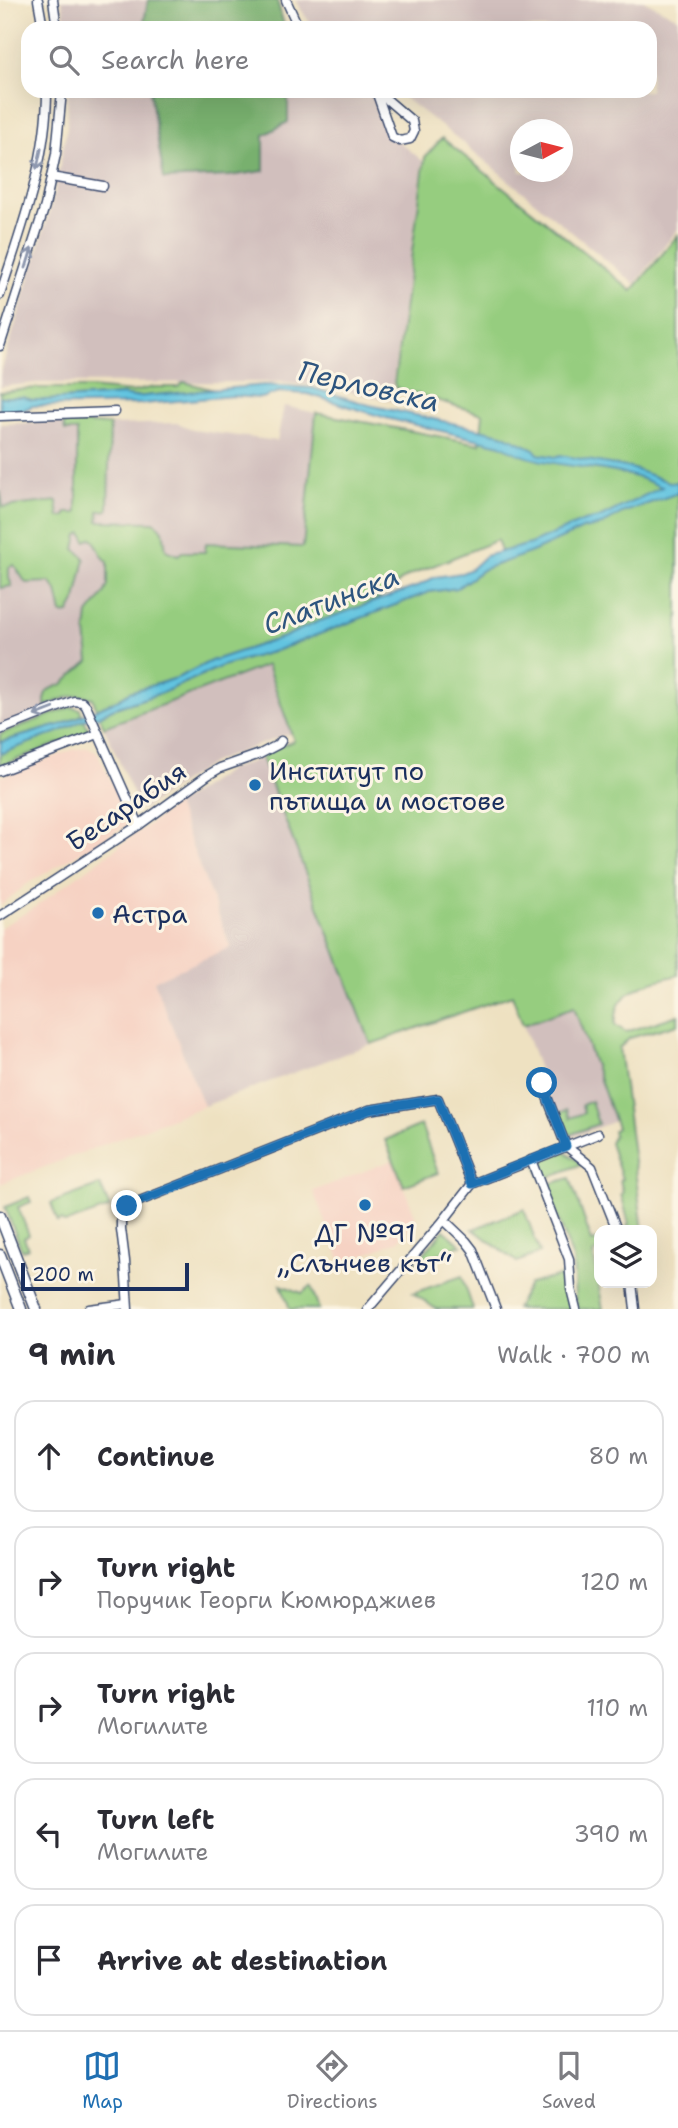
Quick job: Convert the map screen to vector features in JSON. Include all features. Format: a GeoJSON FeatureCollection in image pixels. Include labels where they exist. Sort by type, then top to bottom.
{"type":"FeatureCollection","features":[{"type":"Feature","properties":{"kind":"main road"},"geometry":{"type":"LineString","coordinates":[[0,1216],[36,1309]]}},
{"type":"Feature","properties":{"kind":"main road"},"geometry":{"type":"LineString","coordinates":[[0,1255],[21,1309]]}},
{"type":"Feature","properties":{"kind":"street"},"geometry":{"type":"LineString","coordinates":[[38,0],[42,21]]}},
{"type":"Feature","properties":{"kind":"street"},"geometry":{"type":"LineString","coordinates":[[53,0],[56,21]]}},
{"type":"Feature","properties":{"kind":"street"},"geometry":{"type":"LineString","coordinates":[[286,0],[296,21]]}},
{"type":"Feature","properties":{"kind":"street"},"geometry":{"type":"LineString","coordinates":[[0,295],[42,148],[46,98]]}},
{"type":"Feature","properties":{"kind":"street"},"geometry":{"type":"LineString","coordinates":[[0,346],[45,206],[56,154],[61,98]]}},
{"type":"Feature","properties":{"kind":"street"},"geometry":{"type":"LineString","coordinates":[[378,98],[392,137],[400,141],[410,139],[414,131],[412,121],[384,98]]}},
{"type":"Feature","properties":{"kind":"street"},"geometry":{"type":"LineString","coordinates":[[51,177],[103,186]]}},
{"type":"Feature","properties":{"kind":"street"},"geometry":{"type":"LineString","coordinates":[[0,416],[115,412]]}},
{"type":"Feature","properties":{"kind":"street"},"geometry":{"type":"LineString","coordinates":[[0,730],[74,701],[82,702],[139,825]]}},
{"type":"Feature","properties":{"kind":"street"},"geometry":{"type":"LineString","coordinates":[[0,771],[96,730]]}},
{"type":"Feature","properties":{"kind":"street","name":"Бесарабия"},"geometry":{"type":"LineString","coordinates":[[0,916],[139,825],[208,775],[260,754],[281,741]]}},
{"type":"Feature","properties":{"kind":"street"},"geometry":{"type":"LineString","coordinates":[[542,1083],[566,1146],[592,1167],[615,1225]]}},
{"type":"Feature","properties":{"kind":"street"},"geometry":{"type":"LineString","coordinates":[[89,1309],[128,1307],[121,1229],[121,1217],[127,1206],[369,1110],[438,1099],[472,1184]]}},
{"type":"Feature","properties":{"kind":"street"},"geometry":{"type":"LineString","coordinates":[[369,1309],[472,1184],[598,1134]]}},
{"type":"Feature","properties":{"kind":"street"},"geometry":{"type":"LineString","coordinates":[[531,1160],[569,1259],[571,1289],[576,1309]]}},
{"type":"Feature","properties":{"kind":"street"},"geometry":{"type":"LineString","coordinates":[[444,1220],[473,1250],[496,1309]]}},
{"type":"Feature","properties":{"kind":"street"},"geometry":{"type":"LineString","coordinates":[[633,1288],[635,1309]]}},
{"type":"Feature","properties":{"kind":"shaded area"},"geometry":{"type":"Polygon","coordinates":[[[62,0],[148,0],[144,21],[65,21],[62,0]]]}},
{"type":"Feature","properties":{"kind":"shaded area"},"geometry":{"type":"Polygon","coordinates":[[[295,0],[643,0],[678,18],[678,229],[635,284],[511,182],[573,182],[573,119],[510,119],[510,181],[404,98],[657,98],[657,21],[309,21],[295,0]]]}},
{"type":"Feature","properties":{"kind":"shaded area"},"geometry":{"type":"Polygon","coordinates":[[[68,98],[151,98],[165,179],[229,176],[264,171],[264,135],[288,122],[288,98],[373,98],[384,130],[423,161],[392,387],[393,401],[330,387],[282,382],[36,383],[0,387],[0,375],[53,201],[67,128],[68,98]]]}},
{"type":"Feature","properties":{"kind":"shaded area"},"geometry":{"type":"Polygon","coordinates":[[[284,406],[316,413],[303,547],[206,543],[205,552],[112,691],[0,734],[0,424],[178,423],[193,430],[277,441],[284,406]]]}},
{"type":"Feature","properties":{"kind":"shaded area"},"geometry":{"type":"Polygon","coordinates":[[[267,665],[291,733],[213,762],[140,809],[104,727],[267,665]]]}},
{"type":"Feature","properties":{"kind":"shaded area"},"geometry":{"type":"Polygon","coordinates":[[[88,747],[97,752],[131,823],[27,884],[0,906],[0,777],[72,750],[88,747]]]}},
{"type":"Feature","properties":{"kind":"shaded area"},"geometry":{"type":"Polygon","coordinates":[[[262,758],[371,1044],[204,1106],[154,981],[231,947],[176,805],[229,770],[262,758]]]}},
{"type":"Feature","properties":{"kind":"shaded area"},"geometry":{"type":"Polygon","coordinates":[[[176,805],[231,948],[154,981],[204,1106],[0,1184],[0,928],[32,909],[176,805]]]}},
{"type":"Feature","properties":{"kind":"shaded area"},"geometry":{"type":"Polygon","coordinates":[[[574,1007],[615,1121],[565,1140],[523,1025],[574,1007]]]}},
{"type":"Feature","properties":{"kind":"shaded area","name":"ДГ №91 „Слънчев кът“"},"geometry":{"type":"Polygon","coordinates":[[[393,1160],[416,1218],[398,1241],[342,1264],[313,1191],[393,1160]]]}},
{"type":"Feature","properties":{"kind":"green space"},"geometry":{"type":"Polygon","coordinates":[[[148,0],[277,0],[283,21],[144,21],[148,0]]]}},
{"type":"Feature","properties":{"kind":"green space"},"geometry":{"type":"Polygon","coordinates":[[[151,98],[288,98],[288,122],[264,135],[264,171],[229,176],[164,179],[151,98]]]}},
{"type":"Feature","properties":{"kind":"green space"},"geometry":{"type":"Polygon","coordinates":[[[442,138],[632,291],[678,235],[678,975],[644,985],[628,994],[618,1007],[615,1025],[626,1032],[678,1015],[678,1024],[630,1038],[619,1048],[642,1225],[628,1225],[621,1194],[622,1179],[610,1143],[613,1131],[617,1128],[574,1007],[523,1025],[512,995],[371,1044],[260,754],[294,741],[267,665],[104,727],[99,716],[164,692],[222,666],[275,651],[429,592],[457,588],[484,569],[505,562],[497,540],[408,576],[376,600],[284,637],[211,661],[177,678],[130,692],[96,709],[93,698],[80,696],[45,706],[48,690],[63,684],[89,661],[86,631],[88,614],[108,585],[108,562],[92,538],[86,541],[82,533],[78,535],[75,549],[85,558],[76,600],[69,613],[62,614],[57,591],[50,582],[26,583],[14,565],[9,567],[12,586],[0,588],[0,490],[3,507],[57,501],[59,517],[66,516],[66,513],[77,513],[77,431],[65,431],[63,422],[110,425],[108,510],[99,511],[98,521],[154,522],[163,530],[166,550],[178,555],[182,552],[205,552],[206,543],[303,547],[316,413],[480,444],[483,414],[396,388],[394,383],[425,157],[442,138]]]}},
{"type":"Feature","properties":{"kind":"green space"},"geometry":{"type":"Polygon","coordinates":[[[184,382],[214,390],[133,397],[122,395],[46,400],[0,397],[0,392],[37,388],[90,388],[132,392],[154,387],[178,387],[184,382]]]}},
{"type":"Feature","properties":{"kind":"green space"},"geometry":{"type":"Polygon","coordinates":[[[71,707],[80,709],[82,715],[63,724],[0,742],[0,734],[71,707]]]}},
{"type":"Feature","properties":{"kind":"green space"},"geometry":{"type":"Polygon","coordinates":[[[84,720],[89,730],[86,733],[0,766],[0,754],[84,720]]]}},
{"type":"Feature","properties":{"kind":"green space"},"geometry":{"type":"Polygon","coordinates":[[[591,1101],[598,1124],[567,1136],[559,1113],[567,1110],[570,1118],[584,1113],[582,1105],[591,1101]]]}},
{"type":"Feature","properties":{"kind":"green space"},"geometry":{"type":"Polygon","coordinates":[[[421,1125],[438,1173],[404,1186],[385,1140],[421,1125]]]}},
{"type":"Feature","properties":{"kind":"green space"},"geometry":{"type":"Polygon","coordinates":[[[565,1151],[582,1164],[542,1180],[536,1165],[538,1161],[565,1151]]]}},
{"type":"Feature","properties":{"kind":"green space"},"geometry":{"type":"Polygon","coordinates":[[[570,1178],[592,1242],[594,1241],[594,1288],[599,1288],[603,1309],[578,1309],[573,1259],[546,1185],[570,1178]]]}},
{"type":"Feature","properties":{"kind":"green space"},"geometry":{"type":"Polygon","coordinates":[[[100,1185],[110,1208],[69,1222],[58,1222],[51,1203],[100,1185]]]}},
{"type":"Feature","properties":{"kind":"green space"},"geometry":{"type":"Polygon","coordinates":[[[29,1197],[31,1202],[18,1207],[29,1235],[24,1238],[28,1248],[22,1251],[5,1207],[29,1197]]]}},
{"type":"Feature","properties":{"kind":"green space"},"geometry":{"type":"Polygon","coordinates":[[[524,1209],[540,1253],[517,1262],[473,1229],[524,1209]]]}},
{"type":"Feature","properties":{"kind":"green space"},"geometry":{"type":"Polygon","coordinates":[[[444,1230],[461,1245],[415,1264],[444,1230]]]}},
{"type":"Feature","properties":{"kind":"green space"},"geometry":{"type":"Polygon","coordinates":[[[564,1275],[571,1309],[516,1309],[529,1284],[564,1275]]]}},
{"type":"Feature","properties":{"kind":"green space"},"geometry":{"type":"Polygon","coordinates":[[[462,1276],[473,1309],[436,1309],[413,1293],[462,1276]]]}},
{"type":"Feature","properties":{"kind":"green space"},"geometry":{"type":"Polygon","coordinates":[[[281,1285],[302,1293],[311,1286],[319,1309],[290,1309],[281,1285]]]}},
{"type":"Feature","properties":{"kind":"water"},"geometry":{"type":"Polygon","coordinates":[[[265,385],[313,388],[369,405],[502,434],[534,449],[538,454],[556,457],[560,455],[631,468],[672,483],[678,482],[678,493],[484,569],[457,588],[429,592],[275,651],[222,666],[164,692],[112,709],[0,754],[1,742],[63,724],[130,692],[177,678],[211,661],[284,637],[317,622],[416,587],[435,577],[462,573],[471,569],[485,556],[530,544],[584,521],[599,518],[662,487],[619,473],[533,459],[501,445],[386,418],[308,394],[279,392],[262,398],[233,396],[143,404],[32,406],[22,411],[0,411],[0,397],[46,400],[122,395],[133,397],[265,385]]]}},
{"type":"Feature","properties":{"kind":"place","name":"Институт по пътища и мостове"},"geometry":{"type":"Point","coordinates":[255,785]}},
{"type":"Feature","properties":{"kind":"place","name":"Астра"},"geometry":{"type":"Point","coordinates":[98,913]}},
{"type":"Feature","properties":{"kind":"place","name":"ДГ №91 „Слънчев кът“"},"geometry":{"type":"Point","coordinates":[365,1205]}},
{"type":"Feature","properties":{"kind":"route"},"geometry":{"type":"LineString","coordinates":[[127,1206],[369,1110],[438,1099],[472,1184],[566,1146],[542,1083]]}},
{"type":"Feature","properties":{"kind":"water label","name":"Перловска"},"geometry":{"type":"Point","coordinates":[369,386]}},
{"type":"Feature","properties":{"kind":"water label","name":"Слатинска"},"geometry":{"type":"Point","coordinates":[331,600]}}]}
